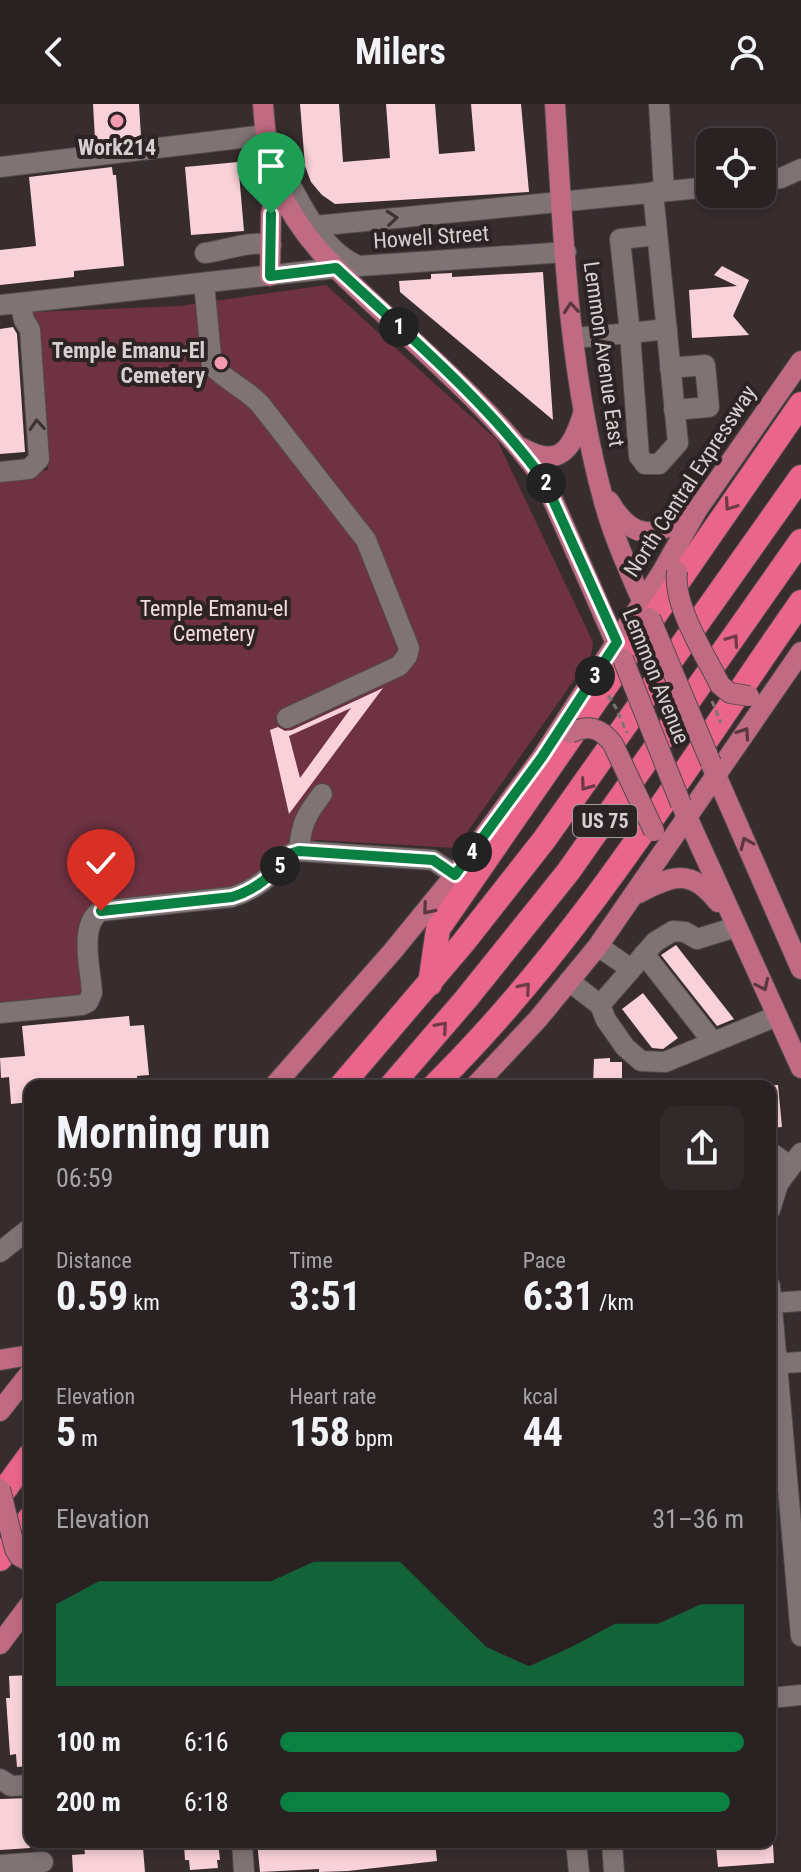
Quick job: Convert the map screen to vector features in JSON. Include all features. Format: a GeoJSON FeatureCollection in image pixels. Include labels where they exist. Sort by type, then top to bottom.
{"type":"FeatureCollection","features":[{"type":"Feature","properties":{"kind":"highway"},"geometry":{"type":"LineString","coordinates":[[430,984],[438,929],[801,404]]}},
{"type":"Feature","properties":{"kind":"highway","name":"US 75"},"geometry":{"type":"LineString","coordinates":[[346,1080],[430,984],[576,798],[801,477]]}},
{"type":"Feature","properties":{"kind":"highway","name":"US 75"},"geometry":{"type":"LineString","coordinates":[[396,1080],[568,872],[801,541]]}},
{"type":"Feature","properties":{"kind":"highway"},"geometry":{"type":"LineString","coordinates":[[440,1080],[495,1023],[592,905],[801,602]]}},
{"type":"Feature","properties":{"kind":"highway"},"geometry":{"type":"LineString","coordinates":[[0,1496],[24,1463]]}},
{"type":"Feature","properties":{"kind":"highway"},"geometry":{"type":"LineString","coordinates":[[0,1559],[24,1526]]}},
{"type":"Feature","properties":{"kind":"main road","name":"Lemmon Avenue"},"geometry":{"type":"LineString","coordinates":[[263,104],[266,139],[278,186],[304,231],[336,268],[449,375],[515,444],[544,480],[620,651],[684,811],[801,1068]]}},
{"type":"Feature","properties":{"kind":"main road","name":"Lemmon Avenue East"},"geometry":{"type":"LineString","coordinates":[[555,104],[561,203],[583,413],[615,534],[646,610]]}},
{"type":"Feature","properties":{"kind":"main road"},"geometry":{"type":"LineString","coordinates":[[270,276],[271,214],[278,186]]}},
{"type":"Feature","properties":{"kind":"main road","name":"North Central Expressway"},"geometry":{"type":"LineString","coordinates":[[279,1080],[455,875],[620,651],[646,610],[697,510],[801,361]]}},
{"type":"Feature","properties":{"kind":"main road"},"geometry":{"type":"LineString","coordinates":[[515,444],[539,456],[556,456],[573,441],[583,413]]}},
{"type":"Feature","properties":{"kind":"main road"},"geometry":{"type":"LineString","coordinates":[[596,468],[610,503],[636,531],[661,531],[697,510]]}},
{"type":"Feature","properties":{"kind":"main road"},"geometry":{"type":"LineString","coordinates":[[697,510],[677,571],[676,589],[685,614],[720,685],[730,693],[749,696],[773,690]]}},
{"type":"Feature","properties":{"kind":"main road","name":"Lemmon Avenue"},"geometry":{"type":"LineString","coordinates":[[646,610],[801,969]]}},
{"type":"Feature","properties":{"kind":"main road"},"geometry":{"type":"LineString","coordinates":[[481,1080],[538,1019],[598,946],[654,868],[684,811],[713,769],[801,653]]}},
{"type":"Feature","properties":{"kind":"main road"},"geometry":{"type":"LineString","coordinates":[[542,757],[570,733],[589,728],[605,733],[654,831],[654,868]]}},
{"type":"Feature","properties":{"kind":"main road"},"geometry":{"type":"LineString","coordinates":[[636,894],[670,878],[695,879],[704,884],[735,924]]}},
{"type":"Feature","properties":{"kind":"main road"},"geometry":{"type":"LineString","coordinates":[[0,1360],[24,1356]]}},
{"type":"Feature","properties":{"kind":"main road"},"geometry":{"type":"LineString","coordinates":[[0,1411],[24,1381]]}},
{"type":"Feature","properties":{"kind":"main road"},"geometry":{"type":"LineString","coordinates":[[0,1489],[15,1549],[24,1559]]}},
{"type":"Feature","properties":{"kind":"main road"},"geometry":{"type":"LineString","coordinates":[[3,1638],[24,1612]]}},
{"type":"Feature","properties":{"kind":"street"},"geometry":{"type":"LineString","coordinates":[[657,235],[620,239],[637,447],[645,464],[659,464],[678,443],[657,235],[659,104]]}},
{"type":"Feature","properties":{"kind":"street"},"geometry":{"type":"LineString","coordinates":[[0,167],[266,139]]}},
{"type":"Feature","properties":{"kind":"street","name":"Howell Street"},"geometry":{"type":"LineString","coordinates":[[266,139],[315,226],[344,257],[359,266],[481,267],[523,264],[566,252]]}},
{"type":"Feature","properties":{"kind":"street"},"geometry":{"type":"LineString","coordinates":[[776,179],[801,169]]}},
{"type":"Feature","properties":{"kind":"street"},"geometry":{"type":"LineString","coordinates":[[315,226],[696,188]]}},
{"type":"Feature","properties":{"kind":"street"},"geometry":{"type":"LineString","coordinates":[[205,253],[235,249],[256,242],[271,245]]}},
{"type":"Feature","properties":{"kind":"street"},"geometry":{"type":"LineString","coordinates":[[10,304],[336,268]]}},
{"type":"Feature","properties":{"kind":"street"},"geometry":{"type":"LineString","coordinates":[[211,282],[212,366],[247,390],[260,404],[366,540],[409,648],[399,666],[287,718]]}},
{"type":"Feature","properties":{"kind":"street"},"geometry":{"type":"LineString","coordinates":[[0,472],[29,469],[39,459],[30,330],[10,304]]}},
{"type":"Feature","properties":{"kind":"street"},"geometry":{"type":"LineString","coordinates":[[574,338],[667,329]]}},
{"type":"Feature","properties":{"kind":"street"},"geometry":{"type":"LineString","coordinates":[[670,368],[705,365],[709,400],[709,407],[674,410]]}},
{"type":"Feature","properties":{"kind":"street"},"geometry":{"type":"LineString","coordinates":[[299,851],[305,816],[322,794]]}},
{"type":"Feature","properties":{"kind":"street"},"geometry":{"type":"LineString","coordinates":[[0,1013],[82,1005],[91,997],[87,929],[93,915],[101,911],[245,893],[257,888],[292,853],[433,860],[455,875]]}},
{"type":"Feature","properties":{"kind":"street"},"geometry":{"type":"LineString","coordinates":[[600,1005],[655,942],[673,931],[685,932],[697,939],[735,924]]}},
{"type":"Feature","properties":{"kind":"street"},"geometry":{"type":"LineString","coordinates":[[598,946],[638,962],[713,1042]]}},
{"type":"Feature","properties":{"kind":"street"},"geometry":{"type":"LineString","coordinates":[[569,981],[600,1005],[606,1020],[625,1047],[641,1061],[665,1062],[777,1016]]}},
{"type":"Feature","properties":{"kind":"street"},"geometry":{"type":"LineString","coordinates":[[776,1154],[796,1160],[776,1190]]}},
{"type":"Feature","properties":{"kind":"street"},"geometry":{"type":"LineString","coordinates":[[0,1252],[24,1233]]}},
{"type":"Feature","properties":{"kind":"street"},"geometry":{"type":"LineString","coordinates":[[776,1296],[801,1301]]}},
{"type":"Feature","properties":{"kind":"street"},"geometry":{"type":"LineString","coordinates":[[776,1363],[801,1362]]}},
{"type":"Feature","properties":{"kind":"street"},"geometry":{"type":"LineString","coordinates":[[776,1410],[801,1636]]}},
{"type":"Feature","properties":{"kind":"street"},"geometry":{"type":"LineString","coordinates":[[776,1697],[801,1695]]}},
{"type":"Feature","properties":{"kind":"street"},"geometry":{"type":"LineString","coordinates":[[242,1848],[244,1872]]}},
{"type":"Feature","properties":{"kind":"street"},"geometry":{"type":"LineString","coordinates":[[577,1848],[579,1872]]}},
{"type":"Feature","properties":{"kind":"street"},"geometry":{"type":"LineString","coordinates":[[612,1848],[613,1872]]}},
{"type":"Feature","properties":{"kind":"street"},"geometry":{"type":"LineString","coordinates":[[0,1865],[43,1862]]}},
{"type":"Feature","properties":{"kind":"green space","name":"Temple Emanu-el Cemetery"},"geometry":{"type":"Polygon","coordinates":[[[326,285],[497,440],[593,642],[591,656],[456,848],[316,840],[246,887],[95,908],[85,996],[0,1009],[0,475],[48,470],[33,312],[180,306],[326,285]]]}},
{"type":"Feature","properties":{"kind":"building","name":"Work214"},"geometry":{"type":"Polygon","coordinates":[[[93,104],[139,104],[141,137],[95,140],[93,104]]]}},
{"type":"Feature","properties":{"kind":"building"},"geometry":{"type":"Polygon","coordinates":[[[300,104],[339,104],[343,162],[390,158],[386,104],[435,104],[439,154],[475,151],[471,104],[521,104],[529,192],[335,204],[311,182],[305,166],[300,104]]]}},
{"type":"Feature","properties":{"kind":"building"},"geometry":{"type":"Polygon","coordinates":[[[238,162],[244,231],[191,235],[185,167],[238,162]]]}},
{"type":"Feature","properties":{"kind":"building"},"geometry":{"type":"Polygon","coordinates":[[[112,167],[113,175],[116,175],[124,266],[74,271],[74,277],[0,285],[0,250],[36,246],[29,177],[112,167]]]}},
{"type":"Feature","properties":{"kind":"building"},"geometry":{"type":"Polygon","coordinates":[[[722,266],[749,280],[733,316],[749,335],[692,338],[689,290],[737,286],[714,275],[722,266]]]}},
{"type":"Feature","properties":{"kind":"building"},"geometry":{"type":"Polygon","coordinates":[[[543,272],[553,420],[400,292],[399,281],[431,279],[431,274],[452,273],[452,277],[543,272]]]}},
{"type":"Feature","properties":{"kind":"building"},"geometry":{"type":"Polygon","coordinates":[[[13,327],[17,334],[25,452],[0,454],[0,329],[13,327]]]}},
{"type":"Feature","properties":{"kind":"building"},"geometry":{"type":"Polygon","coordinates":[[[383,688],[289,814],[270,730],[278,727],[285,731],[383,688]],[[351,708],[289,736],[300,778],[351,708]]]}},
{"type":"Feature","properties":{"kind":"building"},"geometry":{"type":"Polygon","coordinates":[[[676,945],[734,1019],[717,1026],[661,955],[676,945]]]}},
{"type":"Feature","properties":{"kind":"building"},"geometry":{"type":"Polygon","coordinates":[[[643,993],[678,1038],[663,1049],[652,1048],[622,1009],[643,993]]]}},
{"type":"Feature","properties":{"kind":"building"},"geometry":{"type":"Polygon","coordinates":[[[129,1016],[130,1026],[144,1025],[149,1075],[137,1076],[137,1080],[24,1080],[24,1103],[11,1104],[9,1077],[1,1078],[0,1058],[25,1056],[22,1026],[129,1016]]]}},
{"type":"Feature","properties":{"kind":"building"},"geometry":{"type":"Polygon","coordinates":[[[610,1058],[610,1062],[622,1062],[622,1080],[593,1080],[594,1059],[610,1058]]]}},
{"type":"Feature","properties":{"kind":"building"},"geometry":{"type":"Polygon","coordinates":[[[776,1085],[778,1085],[782,1127],[776,1128],[776,1085]]]}},
{"type":"Feature","properties":{"kind":"building"},"geometry":{"type":"Polygon","coordinates":[[[24,1675],[24,1766],[17,1767],[16,1754],[10,1755],[6,1698],[10,1698],[9,1676],[24,1675]]]}},
{"type":"Feature","properties":{"kind":"building"},"geometry":{"type":"Polygon","coordinates":[[[24,1798],[24,1848],[30,1848],[0,1850],[0,1799],[24,1798]]]}},
{"type":"Feature","properties":{"kind":"building"},"geometry":{"type":"Polygon","coordinates":[[[84,1848],[143,1848],[145,1872],[73,1872],[72,1855],[85,1854],[84,1848]]]}},
{"type":"Feature","properties":{"kind":"building"},"geometry":{"type":"Polygon","coordinates":[[[184,1848],[219,1848],[218,1868],[190,1870],[189,1860],[185,1860],[184,1848]]]}},
{"type":"Feature","properties":{"kind":"building"},"geometry":{"type":"Polygon","coordinates":[[[258,1848],[436,1848],[437,1861],[348,1871],[260,1872],[258,1848]]]}},
{"type":"Feature","properties":{"kind":"building"},"geometry":{"type":"Polygon","coordinates":[[[716,1848],[773,1848],[774,1863],[718,1867],[716,1848]]]}},
{"type":"Feature","properties":{"kind":"place","name":"Work214"},"geometry":{"type":"Point","coordinates":[117,121]}},
{"type":"Feature","properties":{"kind":"place","name":"Temple Emanu-El Cemetery"},"geometry":{"type":"Point","coordinates":[221,363]}},
{"type":"Feature","properties":{"kind":"route"},"geometry":{"type":"LineString","coordinates":[[101,911],[232,897],[257,888],[292,853],[299,851],[433,860],[455,875],[542,757],[617,642],[544,480],[532,464],[501,427],[449,375],[336,268],[270,276],[271,214]]}}]}
